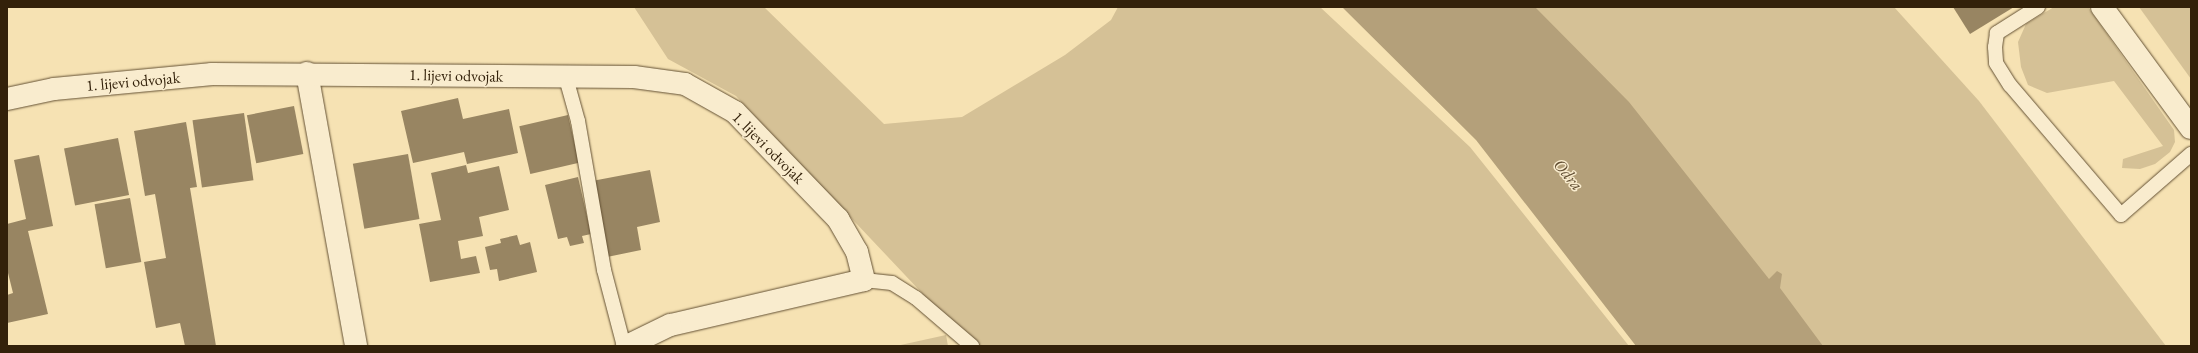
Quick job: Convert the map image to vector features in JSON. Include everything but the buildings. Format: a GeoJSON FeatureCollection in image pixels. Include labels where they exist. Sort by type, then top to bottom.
{"type":"FeatureCollection","features":[{"type":"Feature","properties":{"kind":"street"},"geometry":{"type":"LineString","coordinates":[[2102,7],[2191,128]]}},
{"type":"Feature","properties":{"kind":"street"},"geometry":{"type":"LineString","coordinates":[[307,73],[356,346]]}},
{"type":"Feature","properties":{"kind":"street","name":"1. lijevi odvojak"},"geometry":{"type":"LineString","coordinates":[[7,99],[54,89],[212,74],[307,73],[566,78],[634,77],[685,84],[735,112],[838,218],[857,252],[864,280]]}},
{"type":"Feature","properties":{"kind":"street"},"geometry":{"type":"LineString","coordinates":[[626,346],[670,325],[864,280]]}},
{"type":"Feature","properties":{"kind":"lane"},"geometry":{"type":"LineString","coordinates":[[2038,7],[1998,33],[1995,47],[1996,62],[2010,85],[2121,215],[2191,154]]}},
{"type":"Feature","properties":{"kind":"lane"},"geometry":{"type":"LineString","coordinates":[[566,78],[578,121],[604,270],[626,346]]}},
{"type":"Feature","properties":{"kind":"lane"},"geometry":{"type":"LineString","coordinates":[[864,280],[892,283],[916,298],[972,346]]}},
{"type":"Feature","properties":{"kind":"shaded area"},"geometry":{"type":"Polygon","coordinates":[[[634,7],[764,7],[884,124],[962,117],[1065,55],[1111,20],[1118,7],[1320,7],[1470,147],[1629,346],[972,346],[736,96],[668,59],[634,7]]]}},
{"type":"Feature","properties":{"kind":"shaded area"},"geometry":{"type":"Polygon","coordinates":[[[1521,7],[1894,7],[1979,101],[2166,346],[1793,346],[1521,7]]]}},
{"type":"Feature","properties":{"kind":"shaded area"},"geometry":{"type":"Polygon","coordinates":[[[2054,7],[2088,7],[2174,130],[2175,142],[2170,152],[2155,164],[2140,169],[2122,168],[2123,159],[2163,146],[2114,81],[2047,93],[2028,85],[2021,67],[2018,42],[2026,24],[2054,7]]]}},
{"type":"Feature","properties":{"kind":"shaded area"},"geometry":{"type":"Polygon","coordinates":[[[2139,7],[2191,7],[2191,79],[2139,7]]]}},
{"type":"Feature","properties":{"kind":"shaded area"},"geometry":{"type":"Polygon","coordinates":[[[946,335],[948,346],[896,346],[946,335]]]}},
{"type":"Feature","properties":{"kind":"water","name":"Odra"},"geometry":{"type":"Polygon","coordinates":[[[1342,7],[1535,7],[1629,102],[1769,279],[1777,271],[1782,274],[1780,288],[1823,346],[1636,346],[1476,140],[1342,7]]]}}]}
